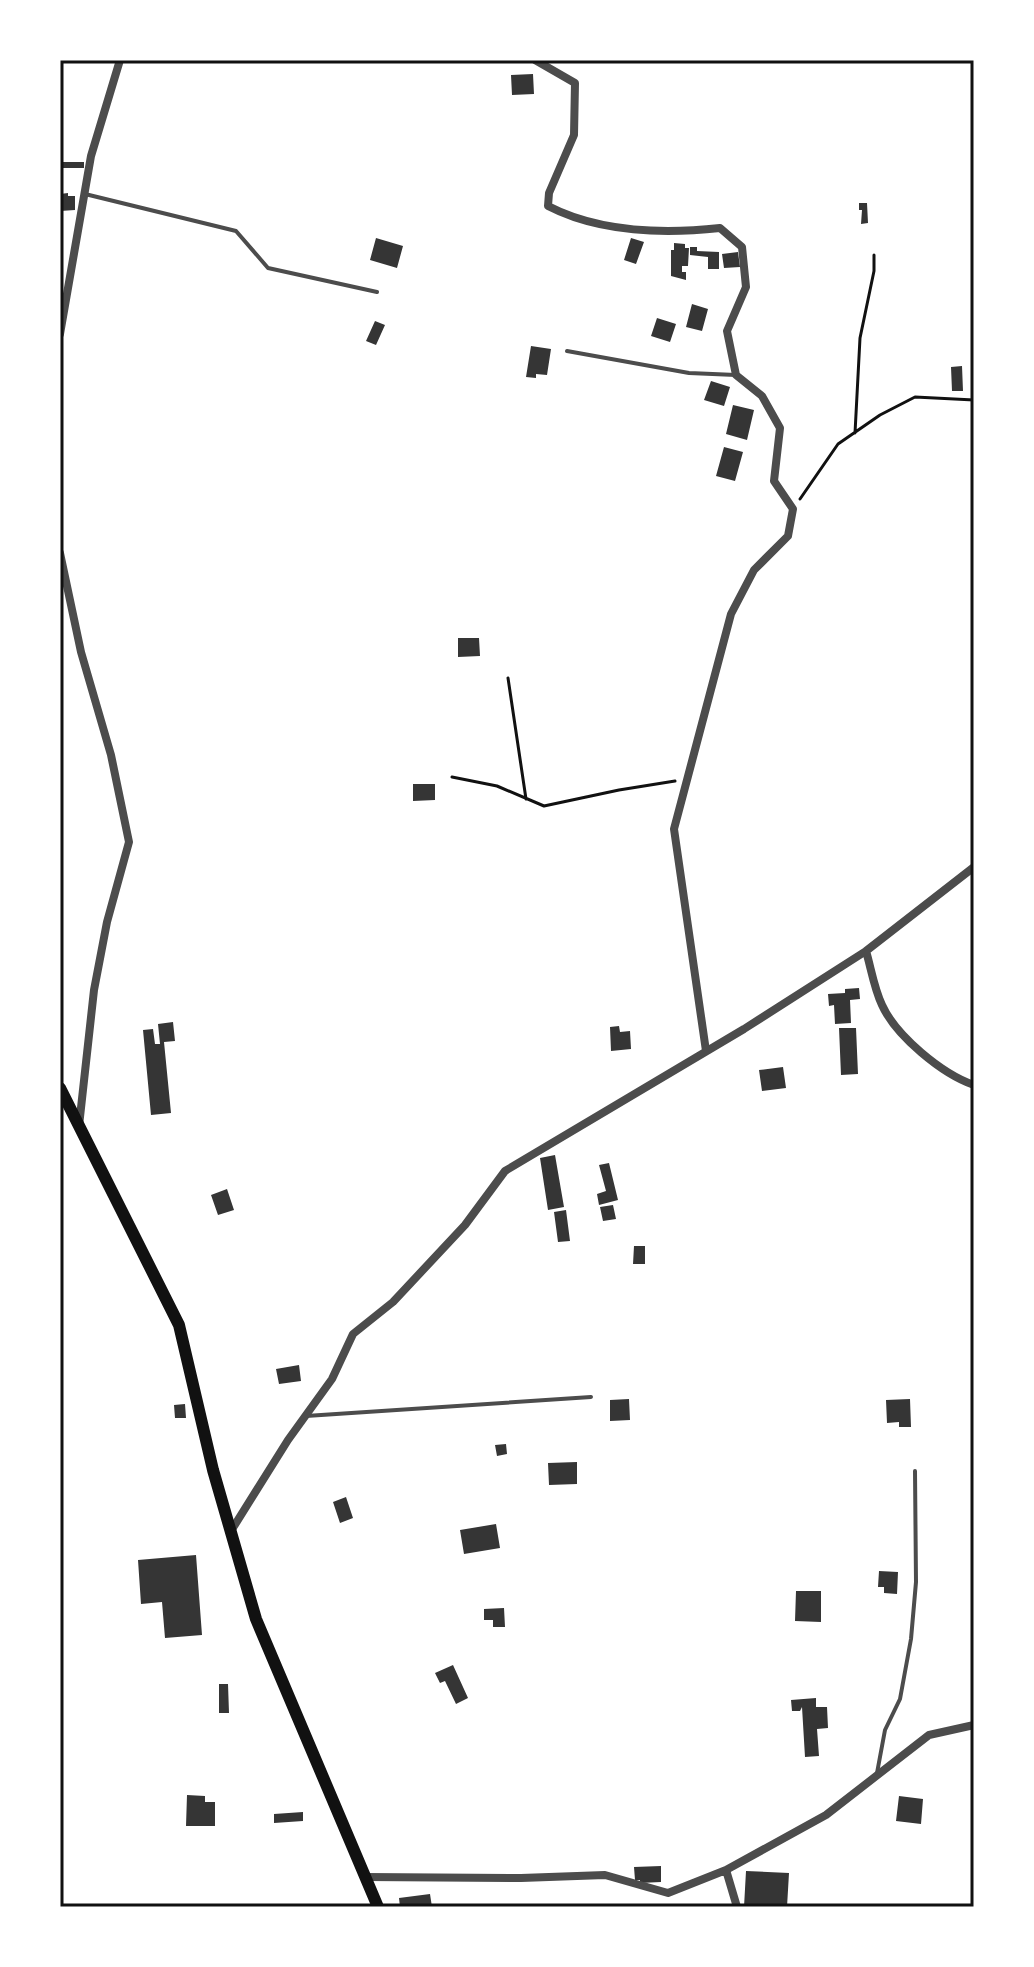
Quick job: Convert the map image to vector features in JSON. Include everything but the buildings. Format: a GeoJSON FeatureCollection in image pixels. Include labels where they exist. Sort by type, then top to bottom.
{"type":"FeatureCollection","features":[{"type":"Feature","properties":{"kind":"main road"},"geometry":{"type":"LineString","coordinates":[[60,1088],[179,1325],[230,1532],[256,1619],[378,1907]]}},
{"type":"Feature","properties":{"kind":"street"},"geometry":{"type":"LineString","coordinates":[[60,334],[91,156],[120,60]]}},
{"type":"Feature","properties":{"kind":"street"},"geometry":{"type":"LineString","coordinates":[[535,60],[575,83],[574,135],[549,193],[548,206],[565,215],[638,231],[720,228],[742,247],[746,287],[727,331],[736,375],[762,396],[780,428],[774,481],[793,509],[788,536],[754,570],[731,614],[674,829],[706,1051]]}},
{"type":"Feature","properties":{"kind":"street"},"geometry":{"type":"LineString","coordinates":[[60,553],[81,652],[111,755],[129,842],[107,922],[94,990],[79,1127]]}},
{"type":"Feature","properties":{"kind":"street"},"geometry":{"type":"LineString","coordinates":[[230,1532],[332,1379],[353,1334],[393,1302],[465,1225],[505,1171],[866,951],[974,867]]}},
{"type":"Feature","properties":{"kind":"street"},"geometry":{"type":"LineString","coordinates":[[866,951],[882,1006],[906,1037],[953,1078],[974,1085]]}},
{"type":"Feature","properties":{"kind":"street"},"geometry":{"type":"LineString","coordinates":[[365,1877],[605,1875],[668,1893],[726,1870],[826,1815],[929,1735],[974,1725]]}},
{"type":"Feature","properties":{"kind":"street"},"geometry":{"type":"LineString","coordinates":[[726,1870],[737,1907]]}},
{"type":"Feature","properties":{"kind":"lane"},"geometry":{"type":"LineString","coordinates":[[85,194],[236,231],[268,268],[377,292]]}},
{"type":"Feature","properties":{"kind":"lane"},"geometry":{"type":"LineString","coordinates":[[567,351],[675,371],[736,375]]}},
{"type":"Feature","properties":{"kind":"lane"},"geometry":{"type":"LineString","coordinates":[[305,1416],[591,1397]]}},
{"type":"Feature","properties":{"kind":"lane"},"geometry":{"type":"LineString","coordinates":[[877,1775],[885,1730],[900,1699],[911,1639],[916,1582],[915,1471]]}},
{"type":"Feature","properties":{"kind":"path"},"geometry":{"type":"LineString","coordinates":[[855,433],[860,338],[874,271],[874,255]]}},
{"type":"Feature","properties":{"kind":"path"},"geometry":{"type":"LineString","coordinates":[[793,509],[838,444],[880,415],[915,397],[974,400]]}},
{"type":"Feature","properties":{"kind":"path"},"geometry":{"type":"LineString","coordinates":[[508,678],[526,799]]}},
{"type":"Feature","properties":{"kind":"path"},"geometry":{"type":"LineString","coordinates":[[452,777],[497,786],[544,806],[687,779]]}}]}
